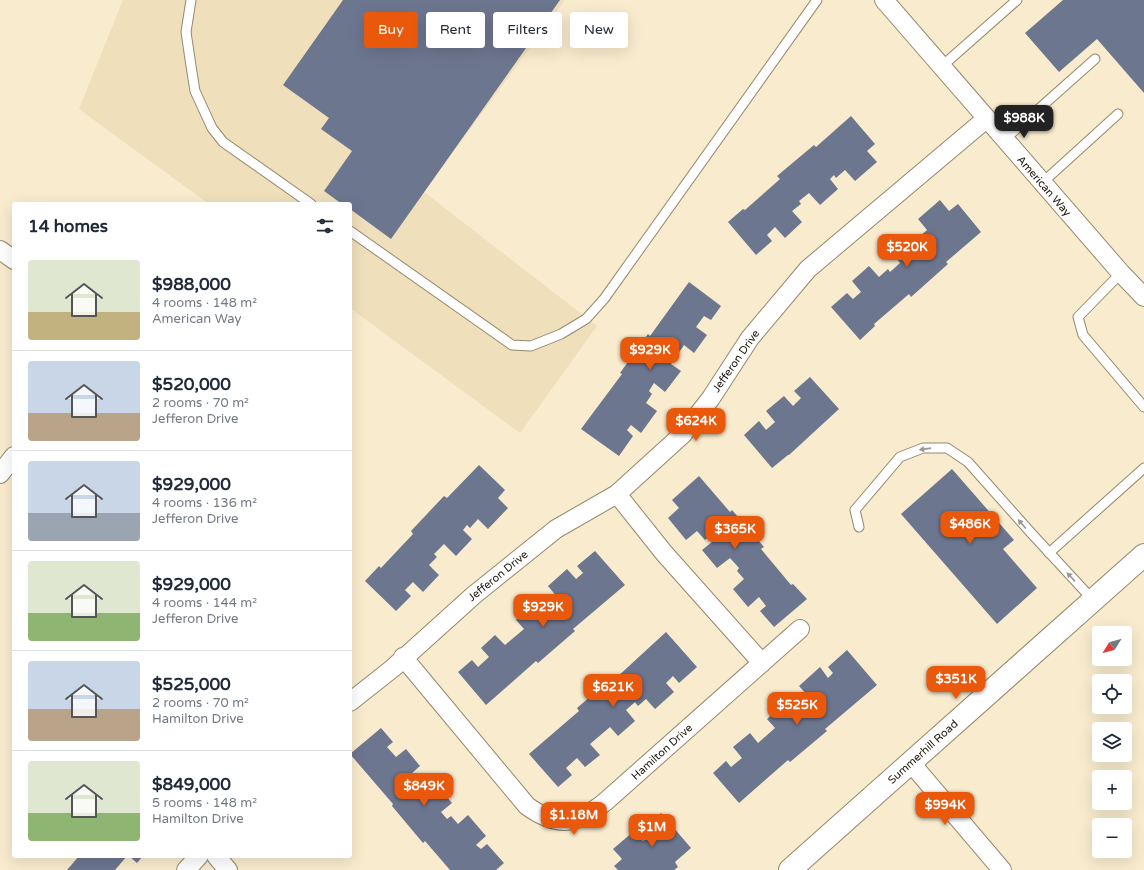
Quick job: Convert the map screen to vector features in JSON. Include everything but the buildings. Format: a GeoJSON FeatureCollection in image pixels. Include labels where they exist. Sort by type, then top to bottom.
{"type":"FeatureCollection","features":[{"type":"Feature","properties":{"kind":"main road","name":"Summerhill Road"},"geometry":{"type":"LineString","coordinates":[[790,870],[1144,554]]}},
{"type":"Feature","properties":{"kind":"street","name":"American Way"},"geometry":{"type":"LineString","coordinates":[[884,0],[1042,183],[1144,297]]}},
{"type":"Feature","properties":{"kind":"street","name":"Jefferon Drive"},"geometry":{"type":"LineString","coordinates":[[352,700],[393,668],[474,595],[556,529],[617,494],[683,434],[710,398],[750,338],[808,268],[986,119]]}},
{"type":"Feature","properties":{"kind":"street"},"geometry":{"type":"LineString","coordinates":[[0,250],[12,259]]}},
{"type":"Feature","properties":{"kind":"street"},"geometry":{"type":"LineString","coordinates":[[0,474],[12,459]]}},
{"type":"Feature","properties":{"kind":"street"},"geometry":{"type":"LineString","coordinates":[[617,494],[664,553],[762,663]]}},
{"type":"Feature","properties":{"kind":"street","name":"Hamilton Drive"},"geometry":{"type":"LineString","coordinates":[[403,658],[527,806],[541,816],[557,821],[573,821],[589,815],[800,629]]}},
{"type":"Feature","properties":{"kind":"street"},"geometry":{"type":"LineString","coordinates":[[911,763],[1002,870]]}},
{"type":"Feature","properties":{"kind":"street"},"geometry":{"type":"LineString","coordinates":[[186,870],[197,858]]}},
{"type":"Feature","properties":{"kind":"street"},"geometry":{"type":"LineString","coordinates":[[218,858],[228,870]]}},
{"type":"Feature","properties":{"kind":"lane"},"geometry":{"type":"LineString","coordinates":[[191,0],[186,32],[195,91],[212,128],[223,142],[308,202]]}},
{"type":"Feature","properties":{"kind":"lane"},"geometry":{"type":"LineString","coordinates":[[352,232],[512,345],[531,346],[561,334],[586,319],[604,299],[817,0]]}},
{"type":"Feature","properties":{"kind":"lane"},"geometry":{"type":"LineString","coordinates":[[941,67],[1017,0]]}},
{"type":"Feature","properties":{"kind":"lane"},"geometry":{"type":"LineString","coordinates":[[1005,139],[1095,59]]}},
{"type":"Feature","properties":{"kind":"lane"},"geometry":{"type":"LineString","coordinates":[[1042,183],[1118,114]]}},
{"type":"Feature","properties":{"kind":"lane"},"geometry":{"type":"LineString","coordinates":[[1121,273],[1078,317],[1083,335],[1144,407]]}},
{"type":"Feature","properties":{"kind":"lane"},"geometry":{"type":"LineString","coordinates":[[860,527],[855,510],[900,457],[923,448],[947,448],[968,462],[1093,600]]}},
{"type":"Feature","properties":{"kind":"lane"},"geometry":{"type":"LineString","coordinates":[[1049,553],[1144,468]]}},
{"type":"Feature","properties":{"kind":"shaded area"},"geometry":{"type":"Polygon","coordinates":[[[123,0],[565,0],[556,12],[493,12],[493,48],[530,48],[424,192],[597,326],[520,433],[352,309],[352,202],[206,202],[79,109],[123,0]]]}}]}
